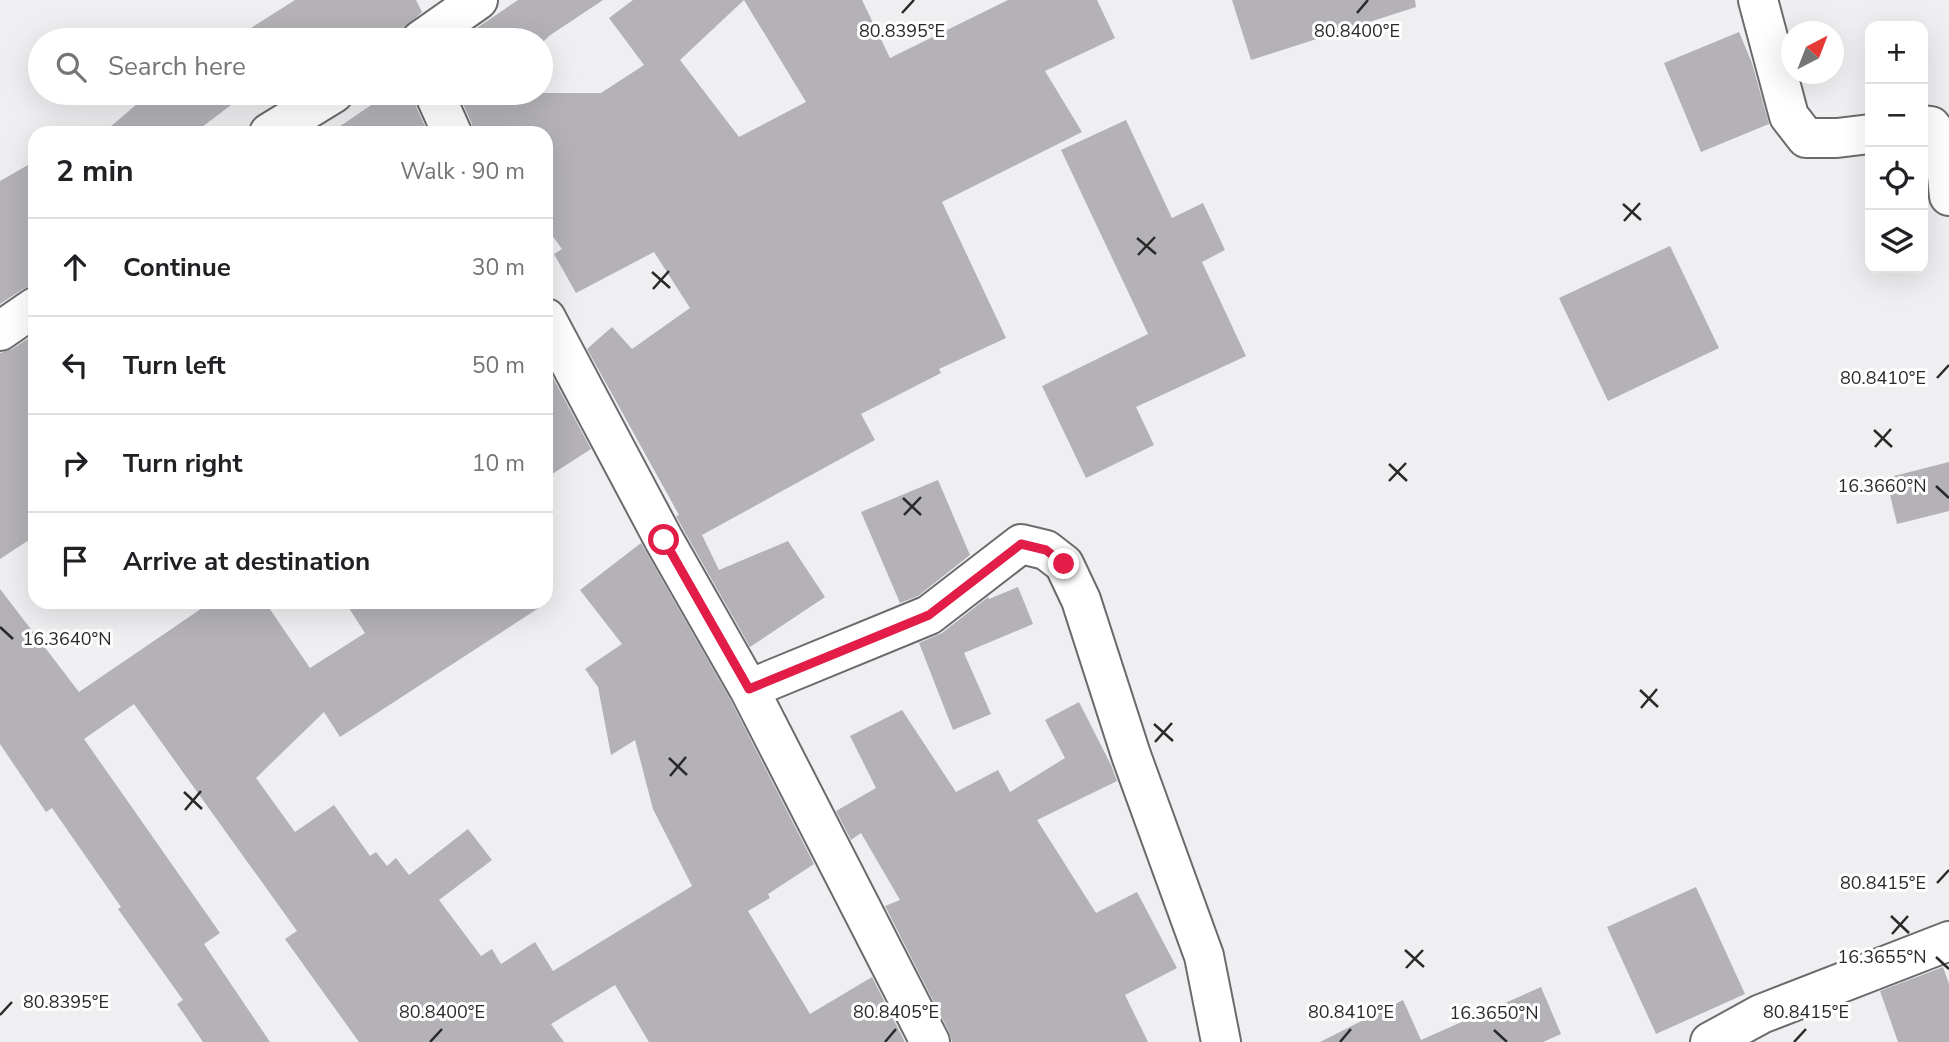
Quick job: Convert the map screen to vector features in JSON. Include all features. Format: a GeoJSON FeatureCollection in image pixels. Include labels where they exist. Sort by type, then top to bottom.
{"type":"FeatureCollection","features":[{"type":"Feature","properties":{"kind":"street"},"geometry":{"type":"LineString","coordinates":[[438,28],[478,0]]}},
{"type":"Feature","properties":{"kind":"street"},"geometry":{"type":"LineString","coordinates":[[1758,0],[1789,116],[1806,138],[1865,135]]}},
{"type":"Feature","properties":{"kind":"street"},"geometry":{"type":"LineString","coordinates":[[280,126],[314,105]]}},
{"type":"Feature","properties":{"kind":"street"},"geometry":{"type":"LineString","coordinates":[[439,105],[449,126]]}},
{"type":"Feature","properties":{"kind":"street"},"geometry":{"type":"LineString","coordinates":[[1928,126],[1939,137],[1946,164],[1949,196]]}},
{"type":"Feature","properties":{"kind":"street"},"geometry":{"type":"LineString","coordinates":[[0,331],[28,312]]}},
{"type":"Feature","properties":{"kind":"street"},"geometry":{"type":"LineString","coordinates":[[553,331],[664,540],[749,689],[930,1042]]}},
{"type":"Feature","properties":{"kind":"street"},"geometry":{"type":"LineString","coordinates":[[749,689],[929,615],[1021,544],[1046,550],[1064,564],[1080,600],[1131,755],[1204,956],[1221,1042]]}},
{"type":"Feature","properties":{"kind":"street"},"geometry":{"type":"LineString","coordinates":[[1710,1042],[1761,1014],[1949,941]]}},
{"type":"Feature","properties":{"kind":"building"},"geometry":{"type":"Polygon","coordinates":[[[295,0],[416,0],[422,12],[404,28],[251,28],[295,0]]]}},
{"type":"Feature","properties":{"kind":"building"},"geometry":{"type":"Polygon","coordinates":[[[518,0],[603,0],[553,33],[553,28],[477,28],[518,0]]]}},
{"type":"Feature","properties":{"kind":"building"},"geometry":{"type":"Polygon","coordinates":[[[633,0],[744,0],[862,0],[890,58],[1008,0],[1097,0],[1115,38],[1045,71],[1082,132],[942,202],[1006,338],[939,369],[941,373],[861,414],[875,440],[702,535],[719,570],[788,541],[825,597],[750,647],[683,529],[676,516],[679,515],[587,349],[612,327],[632,349],[690,308],[654,252],[576,293],[554,254],[562,249],[553,237],[553,126],[472,126],[463,105],[553,105],[553,93],[601,93],[644,65],[609,18],[633,0]],[[744,0],[680,60],[739,137],[806,102],[744,0]]]}},
{"type":"Feature","properties":{"kind":"building"},"geometry":{"type":"Polygon","coordinates":[[[1232,0],[1415,0],[1416,7],[1251,60],[1232,0]]]}},
{"type":"Feature","properties":{"kind":"building"},"geometry":{"type":"Polygon","coordinates":[[[1739,32],[1752,63],[1769,124],[1701,152],[1664,63],[1739,32]]]}},
{"type":"Feature","properties":{"kind":"building"},"geometry":{"type":"Polygon","coordinates":[[[136,105],[231,105],[203,126],[111,126],[136,105]]]}},
{"type":"Feature","properties":{"kind":"building"},"geometry":{"type":"Polygon","coordinates":[[[371,105],[415,105],[425,126],[340,126],[371,105]]]}},
{"type":"Feature","properties":{"kind":"building"},"geometry":{"type":"Polygon","coordinates":[[[1126,120],[1172,218],[1203,203],[1225,250],[1202,262],[1246,356],[1136,407],[1154,445],[1086,478],[1042,386],[1148,334],[1061,150],[1126,120]]]}},
{"type":"Feature","properties":{"kind":"building"},"geometry":{"type":"Polygon","coordinates":[[[28,165],[28,287],[0,304],[0,181],[28,165]]]}},
{"type":"Feature","properties":{"kind":"building"},"geometry":{"type":"Polygon","coordinates":[[[1670,246],[1719,348],[1608,401],[1559,298],[1670,246]]]}},
{"type":"Feature","properties":{"kind":"building"},"geometry":{"type":"Polygon","coordinates":[[[28,339],[28,541],[0,559],[0,353],[28,339]]]}},
{"type":"Feature","properties":{"kind":"building"},"geometry":{"type":"Polygon","coordinates":[[[553,378],[591,449],[553,473],[553,378]]]}},
{"type":"Feature","properties":{"kind":"building"},"geometry":{"type":"Polygon","coordinates":[[[1949,462],[1949,511],[1897,524],[1886,478],[1949,462]]]}},
{"type":"Feature","properties":{"kind":"building"},"geometry":{"type":"Polygon","coordinates":[[[938,480],[970,555],[918,596],[900,603],[861,512],[938,480]]]}},
{"type":"Feature","properties":{"kind":"building"},"geometry":{"type":"Polygon","coordinates":[[[641,543],[730,699],[814,864],[768,894],[770,898],[748,911],[810,1014],[872,977],[905,1042],[649,1042],[615,985],[551,1024],[564,1042],[359,1042],[285,939],[297,931],[134,704],[84,739],[220,933],[204,944],[270,1042],[203,1042],[177,1004],[183,1000],[118,909],[121,907],[52,808],[46,812],[0,744],[0,589],[79,692],[201,609],[270,609],[310,668],[365,633],[350,609],[537,609],[340,737],[324,712],[256,778],[295,832],[334,805],[370,856],[376,852],[387,866],[396,858],[409,875],[468,829],[492,860],[439,900],[481,956],[492,949],[501,964],[535,942],[553,971],[692,886],[653,809],[635,740],[611,755],[598,687],[585,669],[622,644],[580,590],[641,543]]]}},
{"type":"Feature","properties":{"kind":"building"},"geometry":{"type":"Polygon","coordinates":[[[1018,587],[1033,624],[964,653],[991,714],[953,730],[919,643],[942,633],[988,597],[989,599],[1018,587]]]}},
{"type":"Feature","properties":{"kind":"building"},"geometry":{"type":"Polygon","coordinates":[[[1079,702],[1117,781],[1037,820],[1096,913],[1137,892],[1177,968],[1125,995],[1148,1042],[952,1042],[885,906],[900,900],[861,833],[851,840],[836,811],[876,788],[850,736],[902,710],[956,792],[998,770],[1010,792],[1065,758],[1045,720],[1079,702]]]}},
{"type":"Feature","properties":{"kind":"building"},"geometry":{"type":"Polygon","coordinates":[[[1696,887],[1745,994],[1656,1034],[1607,927],[1696,887]]]}},
{"type":"Feature","properties":{"kind":"building"},"geometry":{"type":"Polygon","coordinates":[[[1943,967],[1949,984],[1949,1042],[1898,1042],[1880,991],[1943,967]]]}},
{"type":"Feature","properties":{"kind":"building"},"geometry":{"type":"Polygon","coordinates":[[[1541,987],[1561,1034],[1543,1042],[1320,1042],[1403,1000],[1421,1040],[1541,987]]]}},
{"type":"Feature","properties":{"kind":"route"},"geometry":{"type":"LineString","coordinates":[[664,540],[749,689],[929,615],[1021,544],[1046,550],[1064,564]]}}]}
